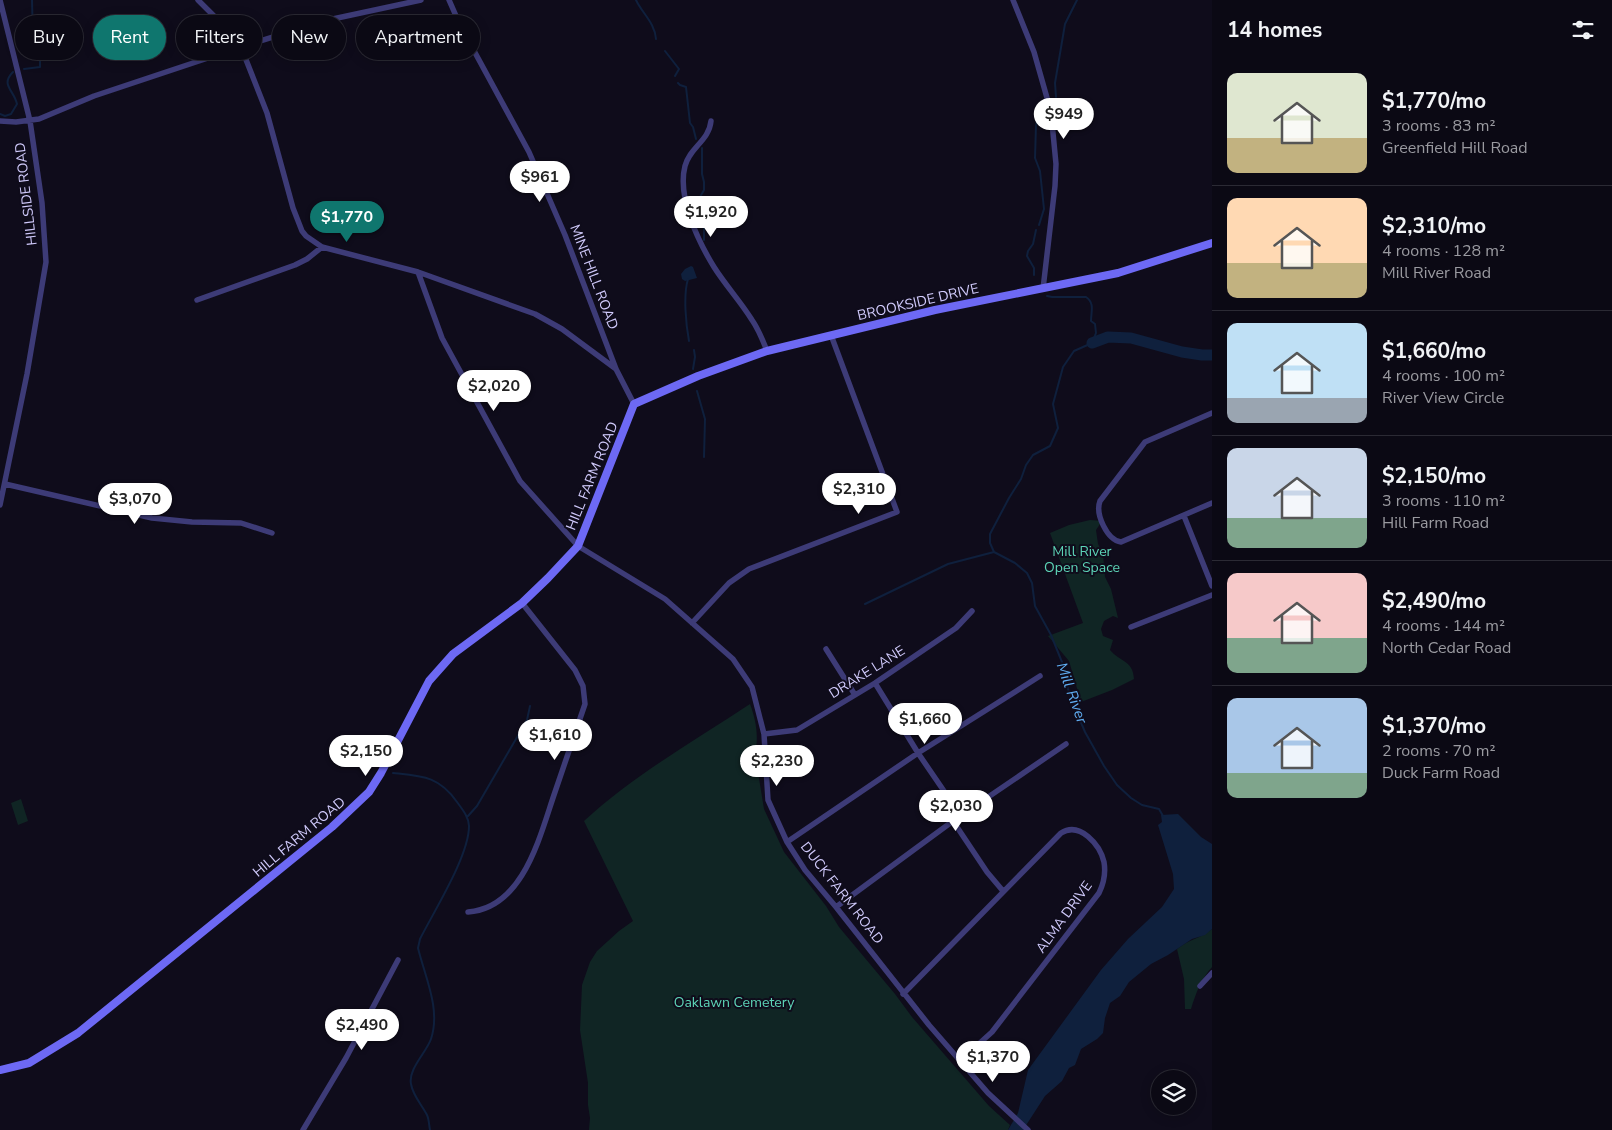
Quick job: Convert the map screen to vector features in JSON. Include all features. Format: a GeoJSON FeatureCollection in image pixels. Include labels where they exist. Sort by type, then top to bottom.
{"type":"FeatureCollection","features":[{"type":"Feature","properties":{"kind":"main road","name":"BROOKSIDE DRIVE"},"geometry":{"type":"LineString","coordinates":[[634,404],[698,376],[767,351],[938,309],[1118,273],[1212,243]]}},
{"type":"Feature","properties":{"kind":"main road","name":"HILL FARM ROAD"},"geometry":{"type":"LineString","coordinates":[[0,1070],[29,1063],[78,1033],[332,827],[369,792],[381,773],[429,681],[453,654],[522,603],[578,546],[634,404]]}},
{"type":"Feature","properties":{"kind":"street","name":"HILLSIDE ROAD"},"geometry":{"type":"LineString","coordinates":[[0,0],[30,121],[42,203],[46,262],[30,356],[0,505]]}},
{"type":"Feature","properties":{"kind":"street"},"geometry":{"type":"LineString","coordinates":[[198,0],[213,15]]}},
{"type":"Feature","properties":{"kind":"street"},"geometry":{"type":"LineString","coordinates":[[262,40],[328,20],[421,0]]}},
{"type":"Feature","properties":{"kind":"street","name":"MINE HILL ROAD"},"geometry":{"type":"LineString","coordinates":[[449,0],[460,25],[529,152],[565,234],[616,369],[634,404]]}},
{"type":"Feature","properties":{"kind":"street"},"geometry":{"type":"LineString","coordinates":[[1012,0],[1034,52],[1051,112],[1056,164],[1055,186],[1042,289]]}},
{"type":"Feature","properties":{"kind":"street"},"geometry":{"type":"LineString","coordinates":[[0,121],[30,121],[94,96],[202,60]]}},
{"type":"Feature","properties":{"kind":"street"},"geometry":{"type":"LineString","coordinates":[[246,60],[267,113],[298,222],[306,236],[322,247],[418,272],[535,314],[562,329],[616,369]]}},
{"type":"Feature","properties":{"kind":"street"},"geometry":{"type":"LineString","coordinates":[[711,121],[709,133],[691,153],[685,166],[684,191],[687,208],[714,267],[753,321],[767,351]]}},
{"type":"Feature","properties":{"kind":"street"},"geometry":{"type":"LineString","coordinates":[[196,300],[295,265],[307,259],[322,247]]}},
{"type":"Feature","properties":{"kind":"street","name":"DUCK FARM ROAD"},"geometry":{"type":"LineString","coordinates":[[418,272],[442,338],[520,481],[578,546],[665,599],[733,659],[752,687],[764,734],[768,800],[787,842],[804,870],[836,907],[903,994],[960,1061],[988,1093],[1028,1130]]}},
{"type":"Feature","properties":{"kind":"street"},"geometry":{"type":"LineString","coordinates":[[692,623],[729,584],[748,568],[897,512],[831,335]]}},
{"type":"Feature","properties":{"kind":"street"},"geometry":{"type":"LineString","coordinates":[[1212,413],[1145,442],[1100,501],[1098,511],[1107,534],[1115,542],[1128,540],[1212,504]]}},
{"type":"Feature","properties":{"kind":"street"},"geometry":{"type":"LineString","coordinates":[[4,484],[152,518],[192,522],[241,523],[272,533]]}},
{"type":"Feature","properties":{"kind":"street"},"geometry":{"type":"LineString","coordinates":[[1184,516],[1212,586]]}},
{"type":"Feature","properties":{"kind":"street"},"geometry":{"type":"LineString","coordinates":[[1131,627],[1212,595]]}},
{"type":"Feature","properties":{"kind":"street"},"geometry":{"type":"LineString","coordinates":[[468,912],[479,911],[505,896],[532,860],[585,704],[583,686],[576,670],[522,603]]}},
{"type":"Feature","properties":{"kind":"street","name":"DRAKE LANE"},"geometry":{"type":"LineString","coordinates":[[764,734],[797,730],[874,683],[956,628],[972,611]]}},
{"type":"Feature","properties":{"kind":"street"},"geometry":{"type":"LineString","coordinates":[[826,649],[855,695]]}},
{"type":"Feature","properties":{"kind":"street"},"geometry":{"type":"LineString","coordinates":[[787,842],[918,753],[1040,676]]}},
{"type":"Feature","properties":{"kind":"street"},"geometry":{"type":"LineString","coordinates":[[874,683],[961,816]]}},
{"type":"Feature","properties":{"kind":"street"},"geometry":{"type":"LineString","coordinates":[[836,907],[953,821],[1066,744]]}},
{"type":"Feature","properties":{"kind":"street"},"geometry":{"type":"LineString","coordinates":[[953,821],[987,872],[1003,891]]}},
{"type":"Feature","properties":{"kind":"street","name":"ALMA DRIVE"},"geometry":{"type":"LineString","coordinates":[[903,994],[1003,891],[1066,830],[1075,829],[1082,832],[1095,844],[1104,860],[1104,880],[1099,894],[992,1032],[960,1061]]}},
{"type":"Feature","properties":{"kind":"street"},"geometry":{"type":"LineString","coordinates":[[302,1130],[346,1058],[398,960]]}},
{"type":"Feature","properties":{"kind":"street"},"geometry":{"type":"LineString","coordinates":[[1200,986],[1212,973]]}},
{"type":"Feature","properties":{"kind":"green space","name":"Mill River Open Space"},"geometry":{"type":"Polygon","coordinates":[[[1090,520],[1102,521],[1096,530],[1098,544],[1103,554],[1105,577],[1111,589],[1118,618],[1113,616],[1104,621],[1101,629],[1103,636],[1113,640],[1110,650],[1129,665],[1134,679],[1081,702],[1069,661],[1048,636],[1083,623],[1050,533],[1069,525],[1090,520]]]}},
{"type":"Feature","properties":{"kind":"green space","name":"Oaklawn Cemetery"},"geometry":{"type":"Polygon","coordinates":[[[750,704],[756,728],[755,754],[764,809],[784,852],[826,906],[839,927],[912,1017],[989,1106],[1010,1125],[1008,1130],[589,1130],[588,1083],[580,1030],[582,985],[590,962],[597,951],[633,921],[584,821],[603,804],[644,774],[750,704]]]}},
{"type":"Feature","properties":{"kind":"green space"},"geometry":{"type":"Polygon","coordinates":[[[21,799],[28,821],[18,825],[11,803],[21,799]]]}},
{"type":"Feature","properties":{"kind":"green space"},"geometry":{"type":"Polygon","coordinates":[[[1212,929],[1212,967],[1199,986],[1191,1009],[1185,1009],[1184,979],[1177,949],[1212,929]]]}},
{"type":"Feature","properties":{"kind":"water"},"geometry":{"type":"Polygon","coordinates":[[[691,266],[697,278],[685,281],[682,279],[681,274],[691,266]]]}},
{"type":"Feature","properties":{"kind":"water"},"geometry":{"type":"Polygon","coordinates":[[[1178,814],[1201,837],[1212,844],[1212,929],[1205,935],[1192,939],[1151,964],[1129,982],[1120,996],[1110,1003],[1103,1033],[1081,1049],[1075,1065],[1069,1068],[1062,1081],[1045,1096],[1023,1130],[1008,1130],[1018,1113],[1028,1070],[1101,970],[1128,939],[1162,907],[1174,889],[1173,874],[1158,825],[1162,822],[1161,815],[1178,814]]]}},
{"type":"Feature","properties":{"kind":"waterway"},"geometry":{"type":"LineString","coordinates":[[24,69],[40,67],[40,58],[33,41],[32,0]]}},
{"type":"Feature","properties":{"kind":"waterway"},"geometry":{"type":"LineString","coordinates":[[636,0],[651,23],[656,39]]}},
{"type":"Feature","properties":{"kind":"waterway"},"geometry":{"type":"LineString","coordinates":[[1056,97],[1055,83],[1065,24],[1077,0]]}},
{"type":"Feature","properties":{"kind":"waterway"},"geometry":{"type":"LineString","coordinates":[[665,51],[679,69],[675,76]]}},
{"type":"Feature","properties":{"kind":"waterway"},"geometry":{"type":"LineString","coordinates":[[0,114],[5,116],[11,114],[17,104],[8,84],[9,77],[13,72]]}},
{"type":"Feature","properties":{"kind":"waterway"},"geometry":{"type":"LineString","coordinates":[[678,83],[686,87],[690,123],[696,139]]}},
{"type":"Feature","properties":{"kind":"waterway"},"geometry":{"type":"LineString","coordinates":[[1039,225],[1044,209],[1040,171],[1035,158],[1036,125],[1039,114],[1047,108]]}},
{"type":"Feature","properties":{"kind":"waterway"},"geometry":{"type":"LineString","coordinates":[[702,148],[704,190],[700,197],[704,203]]}},
{"type":"Feature","properties":{"kind":"waterway"},"geometry":{"type":"LineString","coordinates":[[704,215],[704,240]]}},
{"type":"Feature","properties":{"kind":"waterway"},"geometry":{"type":"LineString","coordinates":[[1034,275],[1034,268],[1027,256],[1033,244],[1036,230]]}},
{"type":"Feature","properties":{"kind":"waterway"},"geometry":{"type":"LineString","coordinates":[[688,279],[685,301],[689,341]]}},
{"type":"Feature","properties":{"kind":"waterway","name":"Mill River"},"geometry":{"type":"LineString","coordinates":[[1047,296],[1086,297],[1089,299],[1092,305],[1091,321],[1095,324],[1096,333],[1092,343],[1074,351],[1063,367],[1053,404],[1058,428],[1050,446],[1033,455],[1026,465],[1021,479],[990,534],[990,543],[994,552],[1015,563],[1027,573],[1032,583],[1035,606],[1051,635],[1064,667],[1068,689],[1077,713],[1104,766],[1117,785],[1131,798],[1142,805],[1159,809],[1163,816]]}},
{"type":"Feature","properties":{"kind":"waterway","name":"Mill River"},"geometry":{"type":"LineString","coordinates":[[1092,343],[1108,337],[1131,338],[1182,352],[1212,355]]}},
{"type":"Feature","properties":{"kind":"waterway"},"geometry":{"type":"LineString","coordinates":[[693,369],[694,350]]}},
{"type":"Feature","properties":{"kind":"waterway"},"geometry":{"type":"LineString","coordinates":[[697,391],[705,419],[704,457]]}},
{"type":"Feature","properties":{"kind":"waterway"},"geometry":{"type":"LineString","coordinates":[[865,604],[948,564],[994,552]]}},
{"type":"Feature","properties":{"kind":"waterway"},"geometry":{"type":"LineString","coordinates":[[468,816],[477,806],[527,720],[530,706]]}},
{"type":"Feature","properties":{"kind":"waterway"},"geometry":{"type":"LineString","coordinates":[[393,773],[413,775],[436,782],[450,793],[465,813],[469,823],[467,838],[457,868],[420,939],[418,948],[431,993],[434,1028],[429,1044],[412,1073],[411,1084],[428,1117],[430,1130]]}}]}
